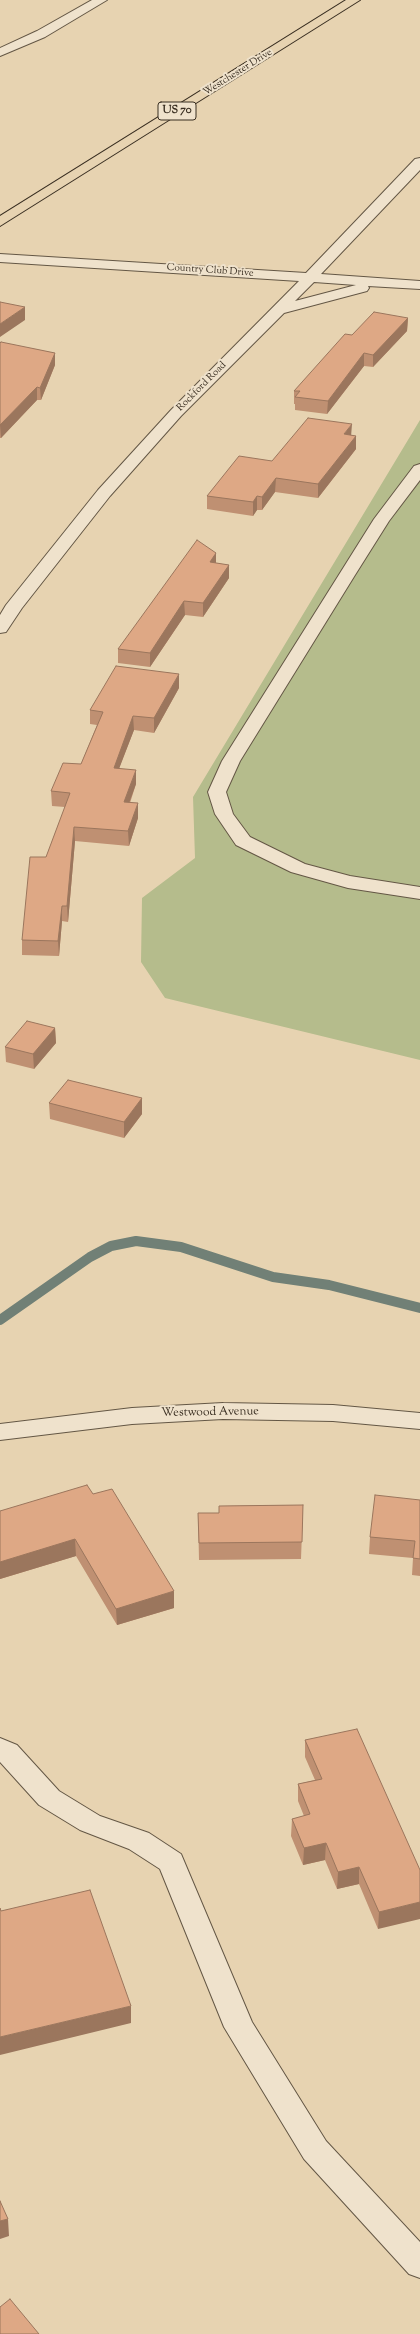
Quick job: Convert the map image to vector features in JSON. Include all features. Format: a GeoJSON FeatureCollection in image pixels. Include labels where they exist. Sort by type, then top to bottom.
{"type":"FeatureCollection","features":[{"type":"Feature","properties":{"kind":"main road","name":"Westchester Drive"},"geometry":{"type":"LineString","coordinates":[[0,222],[354,0]]}},
{"type":"Feature","properties":{"kind":"street"},"geometry":{"type":"LineString","coordinates":[[0,52],[42,34],[101,0]]}},
{"type":"Feature","properties":{"kind":"street","name":"Rockford Road"},"geometry":{"type":"LineString","coordinates":[[0,628],[15,605],[104,493],[176,413],[310,278],[420,162]]}},
{"type":"Feature","properties":{"kind":"street","name":"Country Club Drive"},"geometry":{"type":"LineString","coordinates":[[0,258],[420,285]]}},
{"type":"Feature","properties":{"kind":"street"},"geometry":{"type":"LineString","coordinates":[[278,310],[385,282]]}},
{"type":"Feature","properties":{"kind":"street"},"geometry":{"type":"LineString","coordinates":[[420,469],[382,519],[231,761],[217,792],[224,814],[243,841],[298,868],[348,882],[420,893]]}},
{"type":"Feature","properties":{"kind":"street","name":"Westwood Avenue"},"geometry":{"type":"LineString","coordinates":[[0,1432],[132,1416],[223,1411],[333,1413],[420,1421]]}},
{"type":"Feature","properties":{"kind":"street"},"geometry":{"type":"LineString","coordinates":[[0,1748],[7,1752],[49,1798],[90,1823],[139,1840],[171,1862],[243,2034],[315,2150],[420,2264]]}},
{"type":"Feature","properties":{"kind":"green space"},"geometry":{"type":"Polygon","coordinates":[[[420,420],[420,1060],[165,998],[141,962],[142,898],[195,858],[193,797],[420,420]]]}},
{"type":"Feature","properties":{"kind":"building"},"geometry":{"type":"Polygon","coordinates":[[[0,302],[25,307],[0,324],[0,302]]]}},
{"type":"Feature","properties":{"kind":"building"},"geometry":{"type":"Polygon","coordinates":[[[374,312],[408,318],[373,355],[364,353],[328,401],[295,397],[300,391],[294,391],[345,334],[352,335],[374,312]]]}},
{"type":"Feature","properties":{"kind":"building"},"geometry":{"type":"Polygon","coordinates":[[[0,343],[55,353],[40,388],[37,387],[0,425],[0,343]]]}},
{"type":"Feature","properties":{"kind":"building"},"geometry":{"type":"Polygon","coordinates":[[[308,418],[352,424],[344,434],[356,436],[318,484],[276,478],[262,497],[257,496],[253,502],[207,496],[239,456],[272,461],[308,418]]]}},
{"type":"Feature","properties":{"kind":"building"},"geometry":{"type":"Polygon","coordinates":[[[197,540],[216,553],[210,562],[229,565],[203,603],[184,601],[150,653],[118,649],[197,540]]]}},
{"type":"Feature","properties":{"kind":"building"},"geometry":{"type":"Polygon","coordinates":[[[116,666],[179,674],[154,718],[133,716],[114,768],[136,770],[124,802],[138,803],[128,831],[74,827],[67,906],[62,906],[58,941],[22,940],[30,857],[46,857],[70,793],[51,791],[63,763],[81,764],[103,712],[90,710],[116,666]]]}},
{"type":"Feature","properties":{"kind":"building"},"geometry":{"type":"Polygon","coordinates":[[[27,1021],[55,1028],[33,1054],[5,1047],[27,1021]]]}},
{"type":"Feature","properties":{"kind":"building"},"geometry":{"type":"Polygon","coordinates":[[[68,1080],[142,1098],[124,1122],[49,1103],[68,1080]]]}},
{"type":"Feature","properties":{"kind":"building"},"geometry":{"type":"Polygon","coordinates":[[[87,1485],[93,1494],[112,1489],[174,1591],[116,1609],[75,1539],[0,1562],[0,1511],[87,1485]]]}},
{"type":"Feature","properties":{"kind":"building"},"geometry":{"type":"Polygon","coordinates":[[[375,1495],[420,1500],[420,1559],[413,1558],[415,1541],[370,1537],[375,1495]]]}},
{"type":"Feature","properties":{"kind":"building"},"geometry":{"type":"Polygon","coordinates":[[[303,1505],[302,1542],[199,1543],[198,1513],[219,1513],[219,1506],[303,1505]]]}},
{"type":"Feature","properties":{"kind":"building"},"geometry":{"type":"Polygon","coordinates":[[[357,1729],[420,1870],[420,1902],[379,1912],[359,1867],[338,1872],[326,1843],[304,1848],[292,1819],[310,1814],[298,1784],[322,1779],[305,1740],[357,1729]]]}},
{"type":"Feature","properties":{"kind":"building"},"geometry":{"type":"Polygon","coordinates":[[[90,1890],[131,2006],[0,2037],[0,1908],[1,1911],[90,1890]]]}},
{"type":"Feature","properties":{"kind":"building"},"geometry":{"type":"Polygon","coordinates":[[[0,2201],[8,2219],[0,2221],[0,2201]]]}},
{"type":"Feature","properties":{"kind":"building"},"geometry":{"type":"Polygon","coordinates":[[[10,2299],[39,2334],[0,2334],[0,2307],[10,2299]]]}},
{"type":"Feature","properties":{"kind":"waterway"},"geometry":{"type":"LineString","coordinates":[[0,1320],[90,1257],[111,1246],[136,1241],[181,1247],[273,1277],[329,1285],[420,1308]]}}]}
